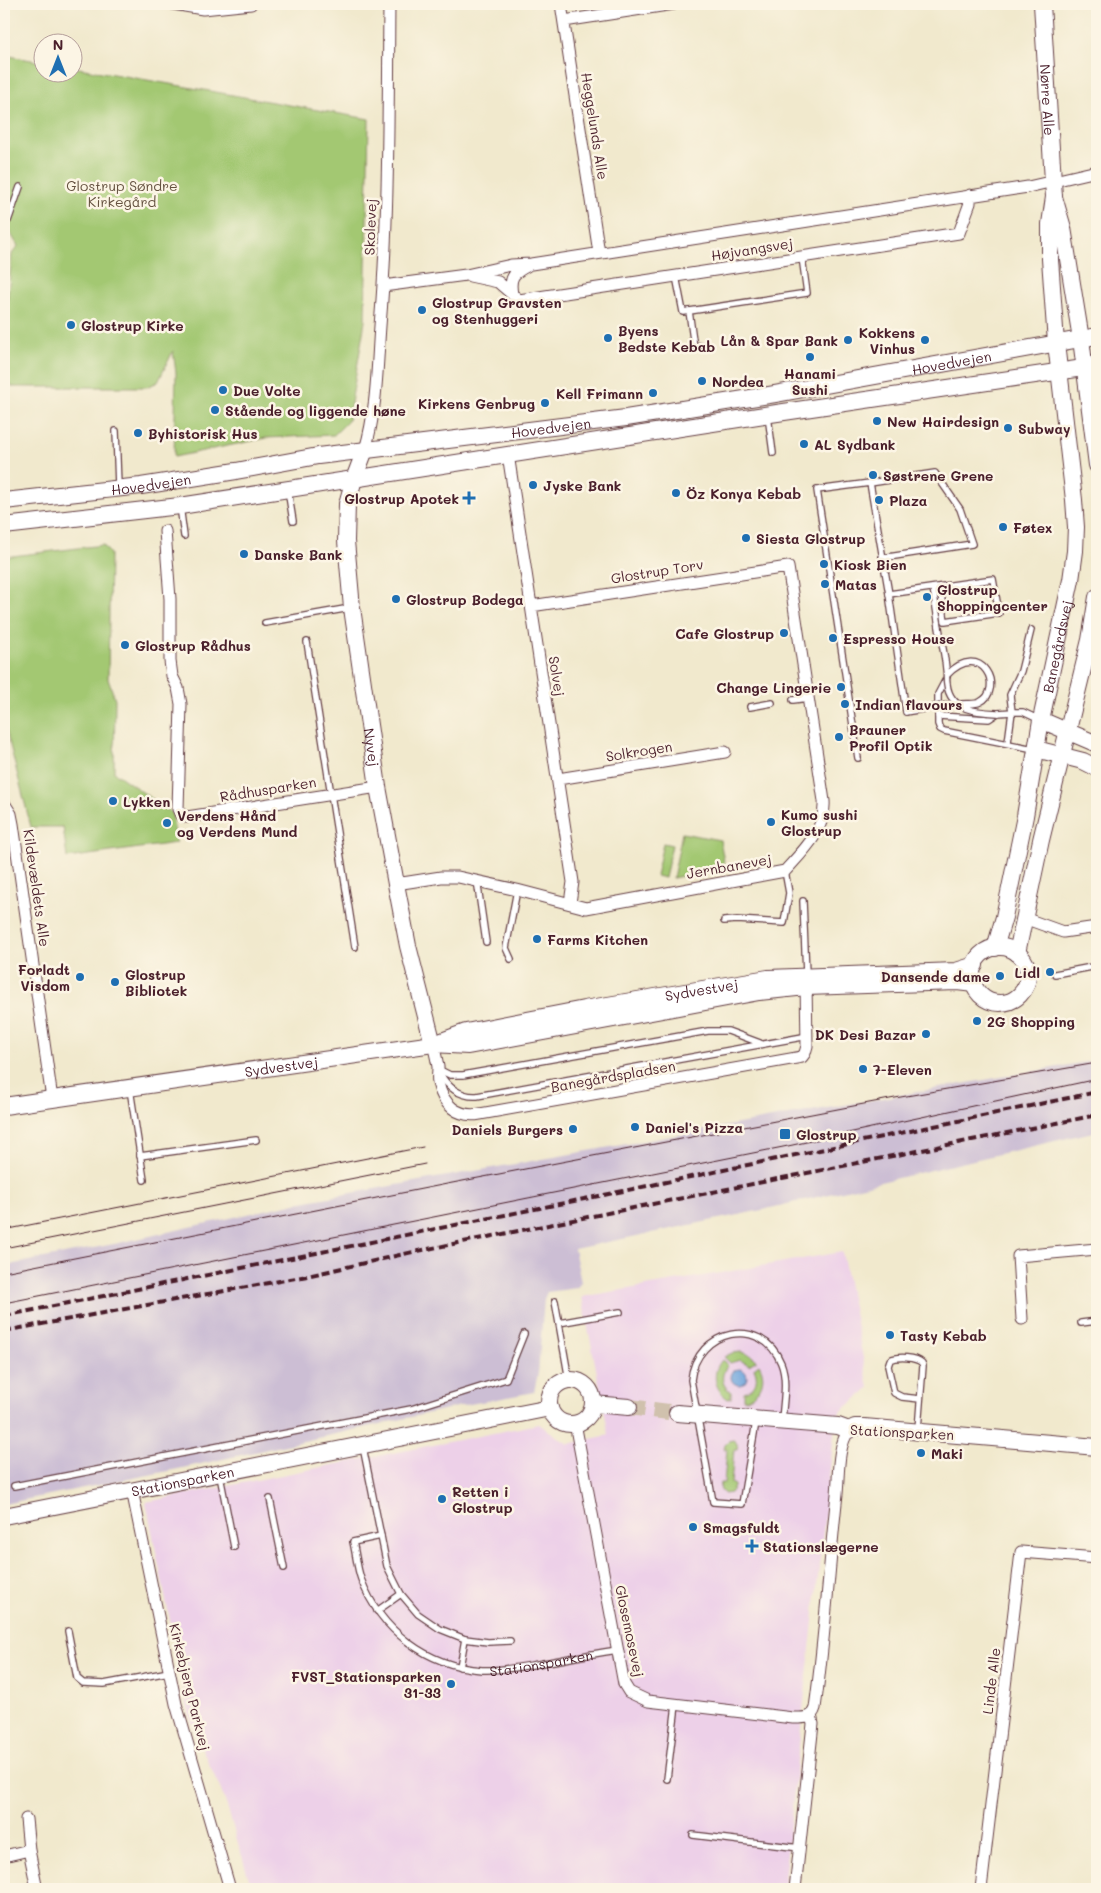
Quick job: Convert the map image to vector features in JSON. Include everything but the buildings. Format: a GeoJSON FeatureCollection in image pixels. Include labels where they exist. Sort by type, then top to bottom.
{"type":"FeatureCollection","features":[{"type":"Feature","properties":{"kind":"street"},"geometry":{"type":"LineString","coordinates":[[173,4],[203,9],[251,4]]}},
{"type":"Feature","properties":{"kind":"street","name":"Skolevej"},"geometry":{"type":"LineString","coordinates":[[365,450],[374,410],[383,286],[386,222],[388,4]]}},
{"type":"Feature","properties":{"kind":"street","name":"Heggelunds Alle"},"geometry":{"type":"LineString","coordinates":[[561,4],[599,253]]}},
{"type":"Feature","properties":{"kind":"street"},"geometry":{"type":"LineString","coordinates":[[564,21],[674,4]]}},
{"type":"Feature","properties":{"kind":"street","name":"Nørre Alle"},"geometry":{"type":"LineString","coordinates":[[1042,4],[1054,189],[1089,338],[1091,366]]}},
{"type":"Feature","properties":{"kind":"street","name":"Højvangsvej"},"geometry":{"type":"LineString","coordinates":[[383,286],[466,275],[511,265],[531,264],[970,195],[1028,187],[1054,189],[1097,171]]}},
{"type":"Feature","properties":{"kind":"street","name":"Nørre Alle"},"geometry":{"type":"LineString","coordinates":[[1054,189],[1050,224],[1050,259],[1056,343]]}},
{"type":"Feature","properties":{"kind":"street","name":"Højvangsvej"},"geometry":{"type":"LineString","coordinates":[[466,275],[494,280],[519,300],[959,233],[970,203],[970,195]]}},
{"type":"Feature","properties":{"kind":"street","name":"Højvangsvej"},"geometry":{"type":"LineString","coordinates":[[512,294],[510,282],[513,274],[531,264]]}},
{"type":"Feature","properties":{"kind":"street","name":"Hovedvejen"},"geometry":{"type":"LineString","coordinates":[[4,501],[236,472],[318,456],[626,418],[774,394],[1089,338]]}},
{"type":"Feature","properties":{"kind":"street","name":"Banegårdsvej"},"geometry":{"type":"LineString","coordinates":[[996,948],[1004,918],[1041,720],[1071,580],[1075,551],[1076,527],[1056,343]]}},
{"type":"Feature","properties":{"kind":"street"},"geometry":{"type":"LineString","coordinates":[[1091,366],[1097,465]]}},
{"type":"Feature","properties":{"kind":"street","name":"Hovedvejen"},"geometry":{"type":"LineString","coordinates":[[4,526],[180,506],[768,414],[1091,366]]}},
{"type":"Feature","properties":{"kind":"street","name":"Nyvej"},"geometry":{"type":"LineString","coordinates":[[365,450],[354,478],[347,504],[346,525],[352,608],[378,787],[396,884],[408,946],[433,1044]]}},
{"type":"Feature","properties":{"kind":"street","name":"Solvej"},"geometry":{"type":"LineString","coordinates":[[508,454],[574,882],[570,903]]}},
{"type":"Feature","properties":{"kind":"street","name":"Rådhusparken"},"geometry":{"type":"LineString","coordinates":[[165,531],[170,599],[170,660],[172,676],[178,688],[181,704],[179,812],[186,817],[378,787]]}},
{"type":"Feature","properties":{"kind":"street","name":"Glostrup Torv"},"geometry":{"type":"LineString","coordinates":[[531,606],[788,567]]}},
{"type":"Feature","properties":{"kind":"street","name":"Jernbanevej"},"geometry":{"type":"LineString","coordinates":[[396,884],[450,877],[477,880],[586,908],[785,871],[816,833],[825,810],[788,567]]}},
{"type":"Feature","properties":{"kind":"street"},"geometry":{"type":"LineString","coordinates":[[1017,953],[1041,840],[1068,732],[1094,640],[1097,597]]}},
{"type":"Feature","properties":{"kind":"street"},"geometry":{"type":"LineString","coordinates":[[1041,720],[1097,744]]}},
{"type":"Feature","properties":{"kind":"street"},"geometry":{"type":"LineString","coordinates":[[1036,749],[1083,761],[1097,768]]}},
{"type":"Feature","properties":{"kind":"street","name":"Solkrogen"},"geometry":{"type":"LineString","coordinates":[[558,779],[724,752]]}},
{"type":"Feature","properties":{"kind":"street","name":"Kildevældets Alle"},"geometry":{"type":"LineString","coordinates":[[4,803],[13,824],[52,1099]]}},
{"type":"Feature","properties":{"kind":"street"},"geometry":{"type":"LineString","coordinates":[[1024,918],[1064,932],[1097,927]]}},
{"type":"Feature","properties":{"kind":"street"},"geometry":{"type":"LineString","coordinates":[[996,948],[1007,948],[1017,953],[1025,963],[1028,980],[1023,991],[1014,1000],[1002,1003],[993,1002],[982,996],[974,984],[973,972],[975,965],[983,954],[996,948]]}},
{"type":"Feature","properties":{"kind":"street","name":"Sydvestvej"},"geometry":{"type":"LineString","coordinates":[[806,981],[956,971],[975,965]]}},
{"type":"Feature","properties":{"kind":"street","name":"Sydvestvej"},"geometry":{"type":"LineString","coordinates":[[4,1106],[433,1044],[466,1032],[584,1009],[768,978],[806,981],[956,982],[974,984]]}},
{"type":"Feature","properties":{"kind":"street","name":"Banegårdspladsen"},"geometry":{"type":"LineString","coordinates":[[433,1044],[438,1068],[437,1081],[441,1094],[455,1111],[473,1116],[796,1059],[806,1053],[808,1036],[806,981]]}},
{"type":"Feature","properties":{"kind":"street"},"geometry":{"type":"LineString","coordinates":[[1022,1319],[1018,1256],[1097,1249]]}},
{"type":"Feature","properties":{"kind":"street"},"geometry":{"type":"LineString","coordinates":[[569,1380],[577,1381],[589,1389],[593,1404],[587,1416],[575,1423],[567,1423],[554,1415],[550,1408],[549,1400],[556,1386],[569,1380]]}},
{"type":"Feature","properties":{"kind":"street"},"geometry":{"type":"LineString","coordinates":[[593,1404],[629,1407]]}},
{"type":"Feature","properties":{"kind":"street","name":"Stationsparken"},"geometry":{"type":"LineString","coordinates":[[4,1516],[550,1408]]}},
{"type":"Feature","properties":{"kind":"street","name":"Stationsparken"},"geometry":{"type":"LineString","coordinates":[[677,1413],[838,1426],[849,1430],[860,1427],[1097,1447]]}},
{"type":"Feature","properties":{"kind":"street","name":"Glosemosevej"},"geometry":{"type":"LineString","coordinates":[[575,1423],[617,1650],[624,1684],[629,1692],[636,1697],[648,1701],[676,1705],[792,1718],[811,1715]]}},
{"type":"Feature","properties":{"kind":"street"},"geometry":{"type":"LineString","coordinates":[[795,1889],[813,1724],[811,1715],[814,1710],[818,1682],[842,1447],[849,1430]]}},
{"type":"Feature","properties":{"kind":"street","name":"Kirkebjerg Parkvej"},"geometry":{"type":"LineString","coordinates":[[132,1490],[176,1704],[230,1889]]}},
{"type":"Feature","properties":{"kind":"street","name":"Linde Alle"},"geometry":{"type":"LineString","coordinates":[[981,1889],[1021,1552],[1097,1558]]}},
{"type":"Feature","properties":{"kind":"street"},"geometry":{"type":"LineString","coordinates":[[26,1819],[29,1850],[37,1889]]}},
{"type":"Feature","properties":{"kind":"street"},"geometry":{"type":"LineString","coordinates":[[4,1856],[29,1850]]}},
{"type":"Feature","properties":{"kind":"lane"},"geometry":{"type":"LineString","coordinates":[[4,221],[8,220],[20,187]]}},
{"type":"Feature","properties":{"kind":"lane"},"geometry":{"type":"LineString","coordinates":[[676,276],[683,312],[807,293],[802,257]]}},
{"type":"Feature","properties":{"kind":"lane"},"geometry":{"type":"LineString","coordinates":[[689,311],[694,347],[704,345]]}},
{"type":"Feature","properties":{"kind":"lane"},"geometry":{"type":"LineString","coordinates":[[768,414],[773,454]]}},
{"type":"Feature","properties":{"kind":"lane"},"geometry":{"type":"LineString","coordinates":[[116,431],[118,488]]}},
{"type":"Feature","properties":{"kind":"lane"},"geometry":{"type":"LineString","coordinates":[[858,758],[817,490],[935,473],[960,509],[972,544],[882,558]]}},
{"type":"Feature","properties":{"kind":"lane"},"geometry":{"type":"LineString","coordinates":[[870,482],[906,712],[961,704],[973,704],[982,701],[989,692],[991,684],[990,676],[980,665],[966,662],[959,664],[947,675],[938,694],[938,716],[940,729],[1036,749]]}},
{"type":"Feature","properties":{"kind":"lane"},"geometry":{"type":"LineString","coordinates":[[288,488],[293,521]]}},
{"type":"Feature","properties":{"kind":"lane"},"geometry":{"type":"LineString","coordinates":[[180,506],[184,536]]}},
{"type":"Feature","properties":{"kind":"lane"},"geometry":{"type":"LineString","coordinates":[[889,594],[936,587],[994,579],[999,613],[945,621],[936,587]]}},
{"type":"Feature","properties":{"kind":"lane"},"geometry":{"type":"LineString","coordinates":[[936,587],[947,685],[954,702],[968,710],[998,713],[1023,712],[1041,720]]}},
{"type":"Feature","properties":{"kind":"lane"},"geometry":{"type":"LineString","coordinates":[[265,623],[352,608]]}},
{"type":"Feature","properties":{"kind":"lane"},"geometry":{"type":"LineString","coordinates":[[1008,742],[1012,712],[1010,695],[1020,670],[1031,630]]}},
{"type":"Feature","properties":{"kind":"lane"},"geometry":{"type":"LineString","coordinates":[[307,642],[355,947]]}},
{"type":"Feature","properties":{"kind":"lane"},"geometry":{"type":"LineString","coordinates":[[793,700],[809,698]]}},
{"type":"Feature","properties":{"kind":"lane"},"geometry":{"type":"LineString","coordinates":[[750,707],[772,703]]}},
{"type":"Feature","properties":{"kind":"lane"},"geometry":{"type":"LineString","coordinates":[[938,716],[989,719],[998,713]]}},
{"type":"Feature","properties":{"kind":"lane"},"geometry":{"type":"LineString","coordinates":[[724,922],[737,920],[784,923],[789,893],[785,871]]}},
{"type":"Feature","properties":{"kind":"lane"},"geometry":{"type":"LineString","coordinates":[[477,880],[486,942]]}},
{"type":"Feature","properties":{"kind":"lane"},"geometry":{"type":"LineString","coordinates":[[511,959],[506,948],[517,890]]}},
{"type":"Feature","properties":{"kind":"lane"},"geometry":{"type":"LineString","coordinates":[[803,901],[806,981]]}},
{"type":"Feature","properties":{"kind":"lane"},"geometry":{"type":"LineString","coordinates":[[1055,974],[1097,966]]}},
{"type":"Feature","properties":{"kind":"lane","name":"Banegårdspladsen"},"geometry":{"type":"LineString","coordinates":[[438,1068],[450,1075],[463,1075],[708,1031],[728,1031],[764,1043]]}},
{"type":"Feature","properties":{"kind":"lane","name":"Banegårdspladsen"},"geometry":{"type":"LineString","coordinates":[[438,1068],[444,1079],[457,1091],[468,1096],[477,1096],[808,1036]]}},
{"type":"Feature","properties":{"kind":"lane"},"geometry":{"type":"LineString","coordinates":[[130,1088],[144,1180]]}},
{"type":"Feature","properties":{"kind":"lane"},"geometry":{"type":"LineString","coordinates":[[140,1156],[256,1140]]}},
{"type":"Feature","properties":{"kind":"lane"},"geometry":{"type":"LineString","coordinates":[[555,1301],[569,1380]]}},
{"type":"Feature","properties":{"kind":"lane"},"geometry":{"type":"LineString","coordinates":[[559,1323],[620,1312]]}},
{"type":"Feature","properties":{"kind":"lane"},"geometry":{"type":"LineString","coordinates":[[1081,1322],[1097,1322]]}},
{"type":"Feature","properties":{"kind":"lane"},"geometry":{"type":"LineString","coordinates":[[14,1486],[411,1408],[506,1379],[524,1334]]}},
{"type":"Feature","properties":{"kind":"lane"},"geometry":{"type":"LineString","coordinates":[[757,1420],[742,1504],[713,1502],[691,1380],[699,1354],[712,1341],[720,1337],[738,1334],[756,1337],[764,1342],[776,1354],[781,1363],[784,1380],[782,1421]]}},
{"type":"Feature","properties":{"kind":"lane"},"geometry":{"type":"LineString","coordinates":[[918,1432],[920,1399],[922,1363],[916,1359],[896,1358],[890,1360],[888,1366],[894,1393],[902,1397],[920,1399]]}},
{"type":"Feature","properties":{"kind":"lane","name":"Stationsparken"},"geometry":{"type":"LineString","coordinates":[[363,1445],[387,1566],[401,1594],[418,1614],[440,1629],[465,1639],[488,1642],[510,1641]]}},
{"type":"Feature","properties":{"kind":"lane"},"geometry":{"type":"LineString","coordinates":[[219,1473],[234,1547]]}},
{"type":"Feature","properties":{"kind":"lane"},"geometry":{"type":"LineString","coordinates":[[270,1499],[284,1568]]}},
{"type":"Feature","properties":{"kind":"lane","name":"Stationsparken"},"geometry":{"type":"LineString","coordinates":[[381,1536],[353,1542],[360,1578],[377,1611],[393,1631],[413,1647],[436,1659],[460,1667],[482,1670],[505,1669],[617,1650]]}},
{"type":"Feature","properties":{"kind":"lane"},"geometry":{"type":"LineString","coordinates":[[377,1611],[401,1594]]}},
{"type":"Feature","properties":{"kind":"lane"},"geometry":{"type":"LineString","coordinates":[[68,1631],[77,1678],[82,1682],[104,1684],[169,1672]]}},
{"type":"Feature","properties":{"kind":"lane"},"geometry":{"type":"LineString","coordinates":[[460,1667],[465,1639]]}},
{"type":"Feature","properties":{"kind":"lane"},"geometry":{"type":"LineString","coordinates":[[667,1778],[676,1705]]}},
{"type":"Feature","properties":{"kind":"lane"},"geometry":{"type":"LineString","coordinates":[[693,1836],[800,1848]]}},
{"type":"Feature","properties":{"kind":"shaded area"},"geometry":{"type":"Polygon","coordinates":[[[1097,1060],[1097,1131],[762,1210],[574,1249],[581,1282],[577,1288],[547,1292],[544,1299],[538,1373],[534,1392],[465,1405],[178,1469],[4,1504],[4,1266],[119,1243],[296,1203],[1097,1060]]]}},
{"type":"Feature","properties":{"kind":"shaded area"},"geometry":{"type":"Polygon","coordinates":[[[842,1252],[869,1388],[836,1416],[783,1889],[252,1889],[224,1797],[199,1742],[189,1714],[146,1502],[539,1424],[568,1444],[609,1435],[582,1297],[842,1252]]]}},
{"type":"Feature","properties":{"kind":"green space","name":"Glostrup Søndre Kirkegård"},"geometry":{"type":"Polygon","coordinates":[[[4,55],[32,60],[32,82],[82,82],[82,69],[369,119],[365,321],[348,421],[334,435],[266,438],[174,457],[176,373],[173,351],[158,382],[147,387],[13,387],[4,377],[4,335],[12,254],[18,246],[4,222],[4,55]]]}},
{"type":"Feature","properties":{"kind":"green space"},"geometry":{"type":"Polygon","coordinates":[[[103,545],[110,554],[108,679],[115,699],[114,772],[172,813],[176,843],[67,858],[63,827],[31,827],[4,722],[4,557],[103,545]]]}},
{"type":"Feature","properties":{"kind":"green space"},"geometry":{"type":"Polygon","coordinates":[[[682,833],[720,840],[725,867],[673,878],[682,833]]]}},
{"type":"Feature","properties":{"kind":"green space"},"geometry":{"type":"Polygon","coordinates":[[[663,843],[672,845],[665,878],[656,876],[663,843]]]}},
{"type":"Feature","properties":{"kind":"green space"},"geometry":{"type":"Polygon","coordinates":[[[741,1352],[757,1360],[749,1365],[740,1360],[730,1363],[724,1357],[732,1353],[741,1352]]]}},
{"type":"Feature","properties":{"kind":"green space"},"geometry":{"type":"Polygon","coordinates":[[[722,1360],[728,1365],[724,1372],[723,1380],[725,1386],[731,1392],[731,1398],[728,1399],[717,1386],[715,1375],[722,1360]]]}},
{"type":"Feature","properties":{"kind":"green space"},"geometry":{"type":"Polygon","coordinates":[[[759,1364],[763,1375],[761,1386],[750,1398],[744,1400],[744,1392],[754,1386],[756,1376],[754,1368],[759,1364]]]}},
{"type":"Feature","properties":{"kind":"green space"},"geometry":{"type":"Polygon","coordinates":[[[733,1440],[737,1447],[737,1450],[734,1450],[731,1484],[734,1484],[734,1487],[730,1493],[725,1494],[721,1491],[720,1487],[721,1483],[724,1483],[727,1449],[724,1449],[728,1441],[733,1440]]]}},
{"type":"Feature","properties":{"kind":"water"},"geometry":{"type":"Polygon","coordinates":[[[736,1369],[742,1369],[747,1374],[745,1383],[736,1385],[731,1380],[731,1374],[736,1369]]]}},
{"type":"Feature","properties":{"kind":"tunnel"},"geometry":{"type":"LineString","coordinates":[[629,1407],[677,1413]]}},
{"type":"Feature","properties":{"kind":"tram line"},"geometry":{"type":"LineString","coordinates":[[4,1272],[895,1098],[1097,1063]]}},
{"type":"Feature","properties":{"kind":"tram line"},"geometry":{"type":"LineString","coordinates":[[4,1303],[788,1146],[1097,1079]]}},
{"type":"Feature","properties":{"kind":"tram line"},"geometry":{"type":"LineString","coordinates":[[4,1230],[423,1147]]}},
{"type":"Feature","properties":{"kind":"tram line"},"geometry":{"type":"LineString","coordinates":[[4,1248],[425,1164]]}},
{"type":"Feature","properties":{"kind":"railway"},"geometry":{"type":"LineString","coordinates":[[4,1316],[604,1195],[1097,1092]]}},
{"type":"Feature","properties":{"kind":"railway"},"geometry":{"type":"LineString","coordinates":[[4,1331],[307,1276],[413,1252],[1097,1115]]}},
{"type":"Feature","properties":{"kind":"place","name":"Glostrup Gravsten og Stenhuggeri"},"geometry":{"type":"Point","coordinates":[422,310]}},
{"type":"Feature","properties":{"kind":"place","name":"Glostrup Kirke"},"geometry":{"type":"Point","coordinates":[71,325]}},
{"type":"Feature","properties":{"kind":"place","name":"Byens Bedste Kebab"},"geometry":{"type":"Point","coordinates":[608,338]}},
{"type":"Feature","properties":{"kind":"place","name":"Lån & Spar Bank"},"geometry":{"type":"Point","coordinates":[848,340]}},
{"type":"Feature","properties":{"kind":"place","name":"Kokkens Vinhus"},"geometry":{"type":"Point","coordinates":[925,340]}},
{"type":"Feature","properties":{"kind":"place","name":"Hanami Sushi"},"geometry":{"type":"Point","coordinates":[810,357]}},
{"type":"Feature","properties":{"kind":"place","name":"Nordea"},"geometry":{"type":"Point","coordinates":[702,381]}},
{"type":"Feature","properties":{"kind":"place","name":"Due Volte"},"geometry":{"type":"Point","coordinates":[223,390]}},
{"type":"Feature","properties":{"kind":"place","name":"Kell Frimann"},"geometry":{"type":"Point","coordinates":[653,393]}},
{"type":"Feature","properties":{"kind":"place","name":"Kirkens Genbrug"},"geometry":{"type":"Point","coordinates":[545,403]}},
{"type":"Feature","properties":{"kind":"place","name":"Stående og liggende høne"},"geometry":{"type":"Point","coordinates":[215,410]}},
{"type":"Feature","properties":{"kind":"place","name":"New Hairdesign"},"geometry":{"type":"Point","coordinates":[877,421]}},
{"type":"Feature","properties":{"kind":"place","name":"Subway"},"geometry":{"type":"Point","coordinates":[1008,428]}},
{"type":"Feature","properties":{"kind":"place","name":"Byhistorisk Hus"},"geometry":{"type":"Point","coordinates":[138,433]}},
{"type":"Feature","properties":{"kind":"place","name":"AL Sydbank"},"geometry":{"type":"Point","coordinates":[804,444]}},
{"type":"Feature","properties":{"kind":"place","name":"Søstrene Grene"},"geometry":{"type":"Point","coordinates":[873,475]}},
{"type":"Feature","properties":{"kind":"place","name":"Jyske Bank"},"geometry":{"type":"Point","coordinates":[533,485]}},
{"type":"Feature","properties":{"kind":"place","name":"Öz Konya Kebab"},"geometry":{"type":"Point","coordinates":[676,493]}},
{"type":"Feature","properties":{"kind":"place","name":"Glostrup Apotek"},"geometry":{"type":"Point","coordinates":[469,498]}},
{"type":"Feature","properties":{"kind":"place","name":"Plaza"},"geometry":{"type":"Point","coordinates":[879,500]}},
{"type":"Feature","properties":{"kind":"place","name":"Føtex"},"geometry":{"type":"Point","coordinates":[1003,527]}},
{"type":"Feature","properties":{"kind":"place","name":"Siesta Glostrup"},"geometry":{"type":"Point","coordinates":[746,538]}},
{"type":"Feature","properties":{"kind":"place","name":"Danske Bank"},"geometry":{"type":"Point","coordinates":[244,554]}},
{"type":"Feature","properties":{"kind":"place","name":"Kiosk Bien"},"geometry":{"type":"Point","coordinates":[824,564]}},
{"type":"Feature","properties":{"kind":"place","name":"Matas"},"geometry":{"type":"Point","coordinates":[825,584]}},
{"type":"Feature","properties":{"kind":"place","name":"Glostrup Shoppingcenter"},"geometry":{"type":"Point","coordinates":[927,597]}},
{"type":"Feature","properties":{"kind":"place","name":"Glostrup Bodega"},"geometry":{"type":"Point","coordinates":[396,599]}},
{"type":"Feature","properties":{"kind":"place","name":"Cafe Glostrup"},"geometry":{"type":"Point","coordinates":[784,633]}},
{"type":"Feature","properties":{"kind":"place","name":"Espresso House"},"geometry":{"type":"Point","coordinates":[833,638]}},
{"type":"Feature","properties":{"kind":"place","name":"Glostrup Rådhus"},"geometry":{"type":"Point","coordinates":[125,645]}},
{"type":"Feature","properties":{"kind":"place","name":"Change Lingerie"},"geometry":{"type":"Point","coordinates":[841,687]}},
{"type":"Feature","properties":{"kind":"place","name":"Indian flavours"},"geometry":{"type":"Point","coordinates":[845,704]}},
{"type":"Feature","properties":{"kind":"place","name":"Brauner Profil Optik"},"geometry":{"type":"Point","coordinates":[839,737]}},
{"type":"Feature","properties":{"kind":"place","name":"Lykken"},"geometry":{"type":"Point","coordinates":[113,801]}},
{"type":"Feature","properties":{"kind":"place","name":"Kumo sushi Glostrup"},"geometry":{"type":"Point","coordinates":[771,822]}},
{"type":"Feature","properties":{"kind":"place","name":"Verdens Hånd og Verdens Mund"},"geometry":{"type":"Point","coordinates":[167,823]}},
{"type":"Feature","properties":{"kind":"place","name":"Farms Kitchen"},"geometry":{"type":"Point","coordinates":[537,939]}},
{"type":"Feature","properties":{"kind":"place","name":"Lidl"},"geometry":{"type":"Point","coordinates":[1050,972]}},
{"type":"Feature","properties":{"kind":"place","name":"Dansende dame"},"geometry":{"type":"Point","coordinates":[1000,976]}},
{"type":"Feature","properties":{"kind":"place","name":"Forladt Visdom"},"geometry":{"type":"Point","coordinates":[80,977]}},
{"type":"Feature","properties":{"kind":"place","name":"Glostrup Bibliotek"},"geometry":{"type":"Point","coordinates":[115,982]}},
{"type":"Feature","properties":{"kind":"place","name":"2G Shopping"},"geometry":{"type":"Point","coordinates":[977,1021]}},
{"type":"Feature","properties":{"kind":"place","name":"DK Desi Bazar"},"geometry":{"type":"Point","coordinates":[926,1034]}},
{"type":"Feature","properties":{"kind":"place","name":"7-Eleven"},"geometry":{"type":"Point","coordinates":[863,1069]}},
{"type":"Feature","properties":{"kind":"place","name":"Daniel's Pizza"},"geometry":{"type":"Point","coordinates":[635,1127]}},
{"type":"Feature","properties":{"kind":"place","name":"Daniels Burgers"},"geometry":{"type":"Point","coordinates":[573,1129]}},
{"type":"Feature","properties":{"kind":"place","name":"Glostrup"},"geometry":{"type":"Point","coordinates":[785,1134]}},
{"type":"Feature","properties":{"kind":"place","name":"Tasty Kebab"},"geometry":{"type":"Point","coordinates":[890,1335]}},
{"type":"Feature","properties":{"kind":"place","name":"Maki"},"geometry":{"type":"Point","coordinates":[921,1453]}},
{"type":"Feature","properties":{"kind":"place","name":"Retten i Glostrup"},"geometry":{"type":"Point","coordinates":[442,1499]}},
{"type":"Feature","properties":{"kind":"place","name":"Smagsfuldt"},"geometry":{"type":"Point","coordinates":[693,1527]}},
{"type":"Feature","properties":{"kind":"place","name":"Stationslægerne"},"geometry":{"type":"Point","coordinates":[752,1546]}},
{"type":"Feature","properties":{"kind":"place","name":"FVST_Stationsparken 31-33"},"geometry":{"type":"Point","coordinates":[451,1684]}}]}
